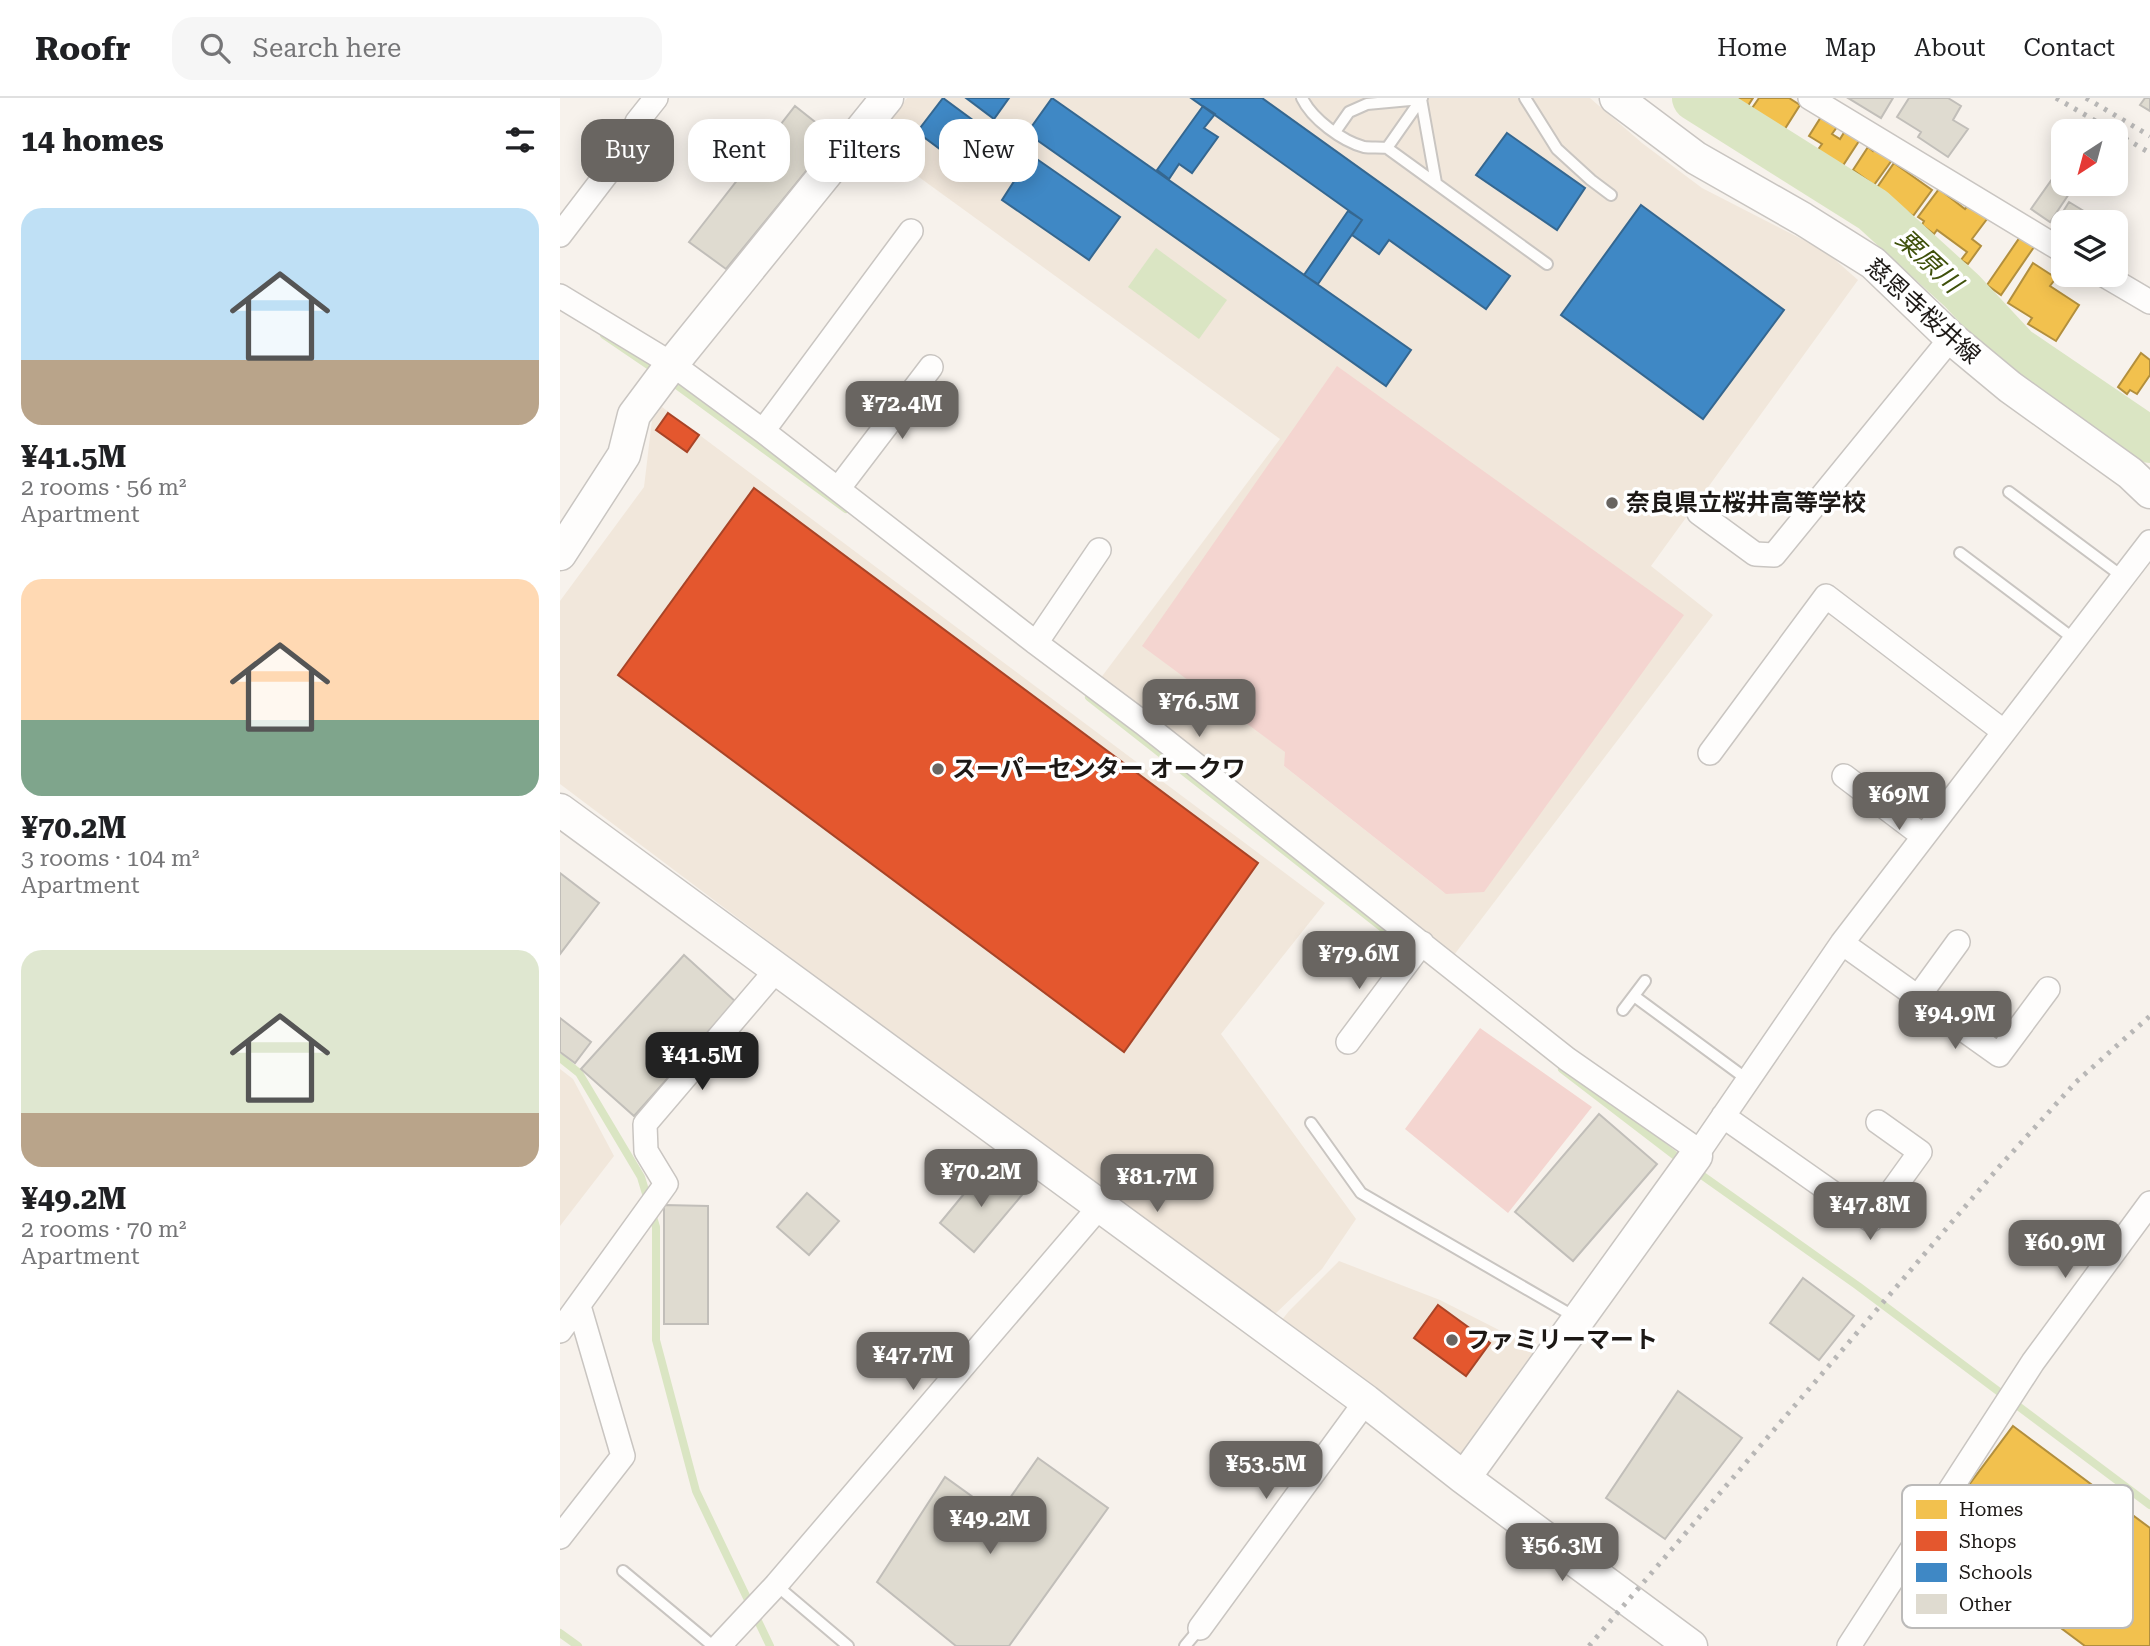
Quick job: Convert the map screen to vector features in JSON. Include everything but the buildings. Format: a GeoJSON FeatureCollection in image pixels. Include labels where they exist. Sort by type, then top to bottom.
{"type":"FeatureCollection","features":[{"type":"Feature","properties":{"kind":"street"},"geometry":{"type":"LineString","coordinates":[[560,235],[631,142],[637,122],[656,98]]}},
{"type":"Feature","properties":{"kind":"street"},"geometry":{"type":"LineString","coordinates":[[560,554],[624,455],[634,415],[649,394],[887,98]]}},
{"type":"Feature","properties":{"kind":"street","name":"慈恩寺桜井線"},"geometry":{"type":"LineString","coordinates":[[1616,98],[1696,158],[1873,262],[1951,338],[2010,387],[2130,473],[2150,492]]}},
{"type":"Feature","properties":{"kind":"street"},"geometry":{"type":"LineString","coordinates":[[1810,98],[2051,244]]}},
{"type":"Feature","properties":{"kind":"street"},"geometry":{"type":"LineString","coordinates":[[763,431],[911,231]]}},
{"type":"Feature","properties":{"kind":"street"},"geometry":{"type":"LineString","coordinates":[[2124,287],[2150,302]]}},
{"type":"Feature","properties":{"kind":"street"},"geometry":{"type":"LineString","coordinates":[[560,296],[672,364],[763,431],[1154,732],[1416,952],[1567,1059],[1692,1161]]}},
{"type":"Feature","properties":{"kind":"street"},"geometry":{"type":"LineString","coordinates":[[1699,513],[1755,554],[1774,555],[1951,338]]}},
{"type":"Feature","properties":{"kind":"street"},"geometry":{"type":"LineString","coordinates":[[838,489],[931,367]]}},
{"type":"Feature","properties":{"kind":"street"},"geometry":{"type":"LineString","coordinates":[[1464,1478],[1692,1161],[1842,943],[2150,542]]}},
{"type":"Feature","properties":{"kind":"street"},"geometry":{"type":"LineString","coordinates":[[1035,643],[1099,550]]}},
{"type":"Feature","properties":{"kind":"street"},"geometry":{"type":"LineString","coordinates":[[1710,752],[1826,596],[2003,731]]}},
{"type":"Feature","properties":{"kind":"street"},"geometry":{"type":"LineString","coordinates":[[1844,776],[1923,836]]}},
{"type":"Feature","properties":{"kind":"street"},"geometry":{"type":"LineString","coordinates":[[560,810],[1366,1401],[1464,1478],[1690,1646]]}},
{"type":"Feature","properties":{"kind":"street"},"geometry":{"type":"LineString","coordinates":[[1918,997],[1958,942]]}},
{"type":"Feature","properties":{"kind":"street"},"geometry":{"type":"LineString","coordinates":[[1842,943],[1999,1055],[2048,989]]}},
{"type":"Feature","properties":{"kind":"street"},"geometry":{"type":"LineString","coordinates":[[1348,1042],[1416,952]]}},
{"type":"Feature","properties":{"kind":"street"},"geometry":{"type":"LineString","coordinates":[[560,1331],[666,1184],[646,1151],[645,1124],[778,968]]}},
{"type":"Feature","properties":{"kind":"street"},"geometry":{"type":"LineString","coordinates":[[1723,1116],[1871,1220],[1920,1152],[1878,1122]]}},
{"type":"Feature","properties":{"kind":"street"},"geometry":{"type":"LineString","coordinates":[[1952,1485],[2018,1384],[2150,1203]]}},
{"type":"Feature","properties":{"kind":"street"},"geometry":{"type":"LineString","coordinates":[[725,1643],[1101,1205]]}},
{"type":"Feature","properties":{"kind":"street"},"geometry":{"type":"LineString","coordinates":[[560,1537],[623,1456],[579,1306]]}},
{"type":"Feature","properties":{"kind":"street"},"geometry":{"type":"LineString","coordinates":[[1200,1628],[1366,1401]]}},
{"type":"Feature","properties":{"kind":"street"},"geometry":{"type":"LineString","coordinates":[[1849,1646],[1902,1563]]}},
{"type":"Feature","properties":{"kind":"lane"},"geometry":{"type":"LineString","coordinates":[[1302,98],[1306,106],[1335,132],[1364,147],[1387,148],[1546,264]]}},
{"type":"Feature","properties":{"kind":"lane"},"geometry":{"type":"LineString","coordinates":[[1525,98],[1557,149],[1611,195]]}},
{"type":"Feature","properties":{"kind":"lane"},"geometry":{"type":"LineString","coordinates":[[1335,132],[1349,112],[1367,103],[1422,99]]}},
{"type":"Feature","properties":{"kind":"lane"},"geometry":{"type":"LineString","coordinates":[[1387,148],[1422,99]]}},
{"type":"Feature","properties":{"kind":"lane"},"geometry":{"type":"LineString","coordinates":[[1422,99],[1436,183]]}},
{"type":"Feature","properties":{"kind":"lane"},"geometry":{"type":"LineString","coordinates":[[2009,492],[2123,577]]}},
{"type":"Feature","properties":{"kind":"lane"},"geometry":{"type":"LineString","coordinates":[[1960,553],[2074,639]]}},
{"type":"Feature","properties":{"kind":"lane"},"geometry":{"type":"LineString","coordinates":[[1623,1010],[1645,981]]}},
{"type":"Feature","properties":{"kind":"lane"},"geometry":{"type":"LineString","coordinates":[[1633,996],[1748,1080]]}},
{"type":"Feature","properties":{"kind":"lane"},"geometry":{"type":"LineString","coordinates":[[1311,1123],[1360,1193],[1577,1319]]}},
{"type":"Feature","properties":{"kind":"lane"},"geometry":{"type":"LineString","coordinates":[[623,1571],[725,1643]]}},
{"type":"Feature","properties":{"kind":"lane"},"geometry":{"type":"LineString","coordinates":[[776,1585],[848,1646]]}},
{"type":"Feature","properties":{"kind":"lane"},"geometry":{"type":"LineString","coordinates":[[1185,1646],[1200,1628]]}},
{"type":"Feature","properties":{"kind":"shaded area"},"geometry":{"type":"Polygon","coordinates":[[[907,98],[942,98],[925,121],[925,119],[891,119],[907,98]]]}},
{"type":"Feature","properties":{"kind":"shaded area"},"geometry":{"type":"Polygon","coordinates":[[[943,98],[966,98],[994,118],[1009,98],[1052,98],[1037,119],[971,119],[943,98]]]}},
{"type":"Feature","properties":{"kind":"shaded area"},"geometry":{"type":"Polygon","coordinates":[[[1054,98],[1191,98],[1348,211],[1304,275],[1054,98]]]}},
{"type":"Feature","properties":{"kind":"shaded area"},"geometry":{"type":"Polygon","coordinates":[[[1262,98],[1590,98],[1642,143],[1702,188],[1825,251],[1858,280],[1651,566],[1713,615],[1454,955],[1100,679],[1280,439],[925,181],[925,138],[939,148],[939,182],[1014,182],[1002,200],[1089,260],[1120,217],[1038,160],[1038,139],[1386,386],[1411,350],[1318,284],[1352,235],[1379,254],[1389,240],[1486,309],[1509,275],[1262,98]],[[1507,133],[1477,175],[1557,230],[1585,188],[1507,133]],[[1784,310],[1562,315],[1703,419],[1784,310]],[[1286,752],[1284,766],[1446,894],[1286,752]]]}},
{"type":"Feature","properties":{"kind":"shaded area"},"geometry":{"type":"Polygon","coordinates":[[[1156,248],[1227,300],[1199,339],[1128,287],[1156,248]]]}},
{"type":"Feature","properties":{"kind":"shaded area"},"geometry":{"type":"Polygon","coordinates":[[[1337,366],[1684,615],[1484,892],[1446,894],[1284,766],[1285,752],[1142,646],[1337,366]]]}},
{"type":"Feature","properties":{"kind":"shaded area"},"geometry":{"type":"Polygon","coordinates":[[[662,407],[1325,903],[1221,1034],[1356,1219],[1322,1269],[1275,1314],[1038,1144],[560,784],[560,601],[644,487],[652,420],[662,407]]]}},
{"type":"Feature","properties":{"kind":"shaded area"},"geometry":{"type":"Polygon","coordinates":[[[1480,1028],[1592,1107],[1508,1213],[1405,1129],[1480,1028]]]}},
{"type":"Feature","properties":{"kind":"shaded area"},"geometry":{"type":"Polygon","coordinates":[[[560,1069],[573,1079],[614,1156],[560,1226],[560,1069]]]}},
{"type":"Feature","properties":{"kind":"shaded area"},"geometry":{"type":"Polygon","coordinates":[[[1339,1261],[1440,1300],[1544,1353],[1470,1453],[1461,1455],[1281,1321],[1339,1261]]]}},
{"type":"Feature","properties":{"kind":"waterway","name":"粟原川"},"geometry":{"type":"LineString","coordinates":[[1695,98],[1873,210],[1962,291],[2016,349],[2150,440]]}},
{"type":"Feature","properties":{"kind":"waterway"},"geometry":{"type":"LineString","coordinates":[[604,335],[657,371]]}},
{"type":"Feature","properties":{"kind":"waterway"},"geometry":{"type":"LineString","coordinates":[[667,378],[846,509]]}},
{"type":"Feature","properties":{"kind":"waterway"},"geometry":{"type":"LineString","coordinates":[[1089,697],[1412,951]]}},
{"type":"Feature","properties":{"kind":"waterway"},"geometry":{"type":"LineString","coordinates":[[560,1058],[579,1073],[641,1177],[656,1227],[656,1340],[696,1491],[770,1646]]}},
{"type":"Feature","properties":{"kind":"waterway"},"geometry":{"type":"LineString","coordinates":[[1562,1069],[1682,1161]]}},
{"type":"Feature","properties":{"kind":"waterway"},"geometry":{"type":"LineString","coordinates":[[1693,1169],[1858,1286],[2123,1485]]}},
{"type":"Feature","properties":{"kind":"waterway"},"geometry":{"type":"LineString","coordinates":[[2133,1492],[2150,1505]]}},
{"type":"Feature","properties":{"kind":"waterway"},"geometry":{"type":"LineString","coordinates":[[560,1633],[578,1646]]}},
{"type":"Feature","properties":{"kind":"railway"},"geometry":{"type":"LineString","coordinates":[[2056,98],[2092,119]]}},
{"type":"Feature","properties":{"kind":"railway"},"geometry":{"type":"LineString","coordinates":[[2086,98],[2150,136]]}},
{"type":"Feature","properties":{"kind":"railway"},"geometry":{"type":"LineString","coordinates":[[2128,140],[2150,153]]}},
{"type":"Feature","properties":{"kind":"railway"},"geometry":{"type":"LineString","coordinates":[[1589,1646],[1999,1167],[2076,1082],[2150,1016]]}},
{"type":"Feature","properties":{"kind":"place","name":"奈良県立桜井高等学校"},"geometry":{"type":"Point","coordinates":[1612,503]}},
{"type":"Feature","properties":{"kind":"place","name":"スーパーセンター オークワ"},"geometry":{"type":"Point","coordinates":[938,769]}},
{"type":"Feature","properties":{"kind":"place","name":"ファミリーマート"},"geometry":{"type":"Point","coordinates":[1452,1340]}}]}
